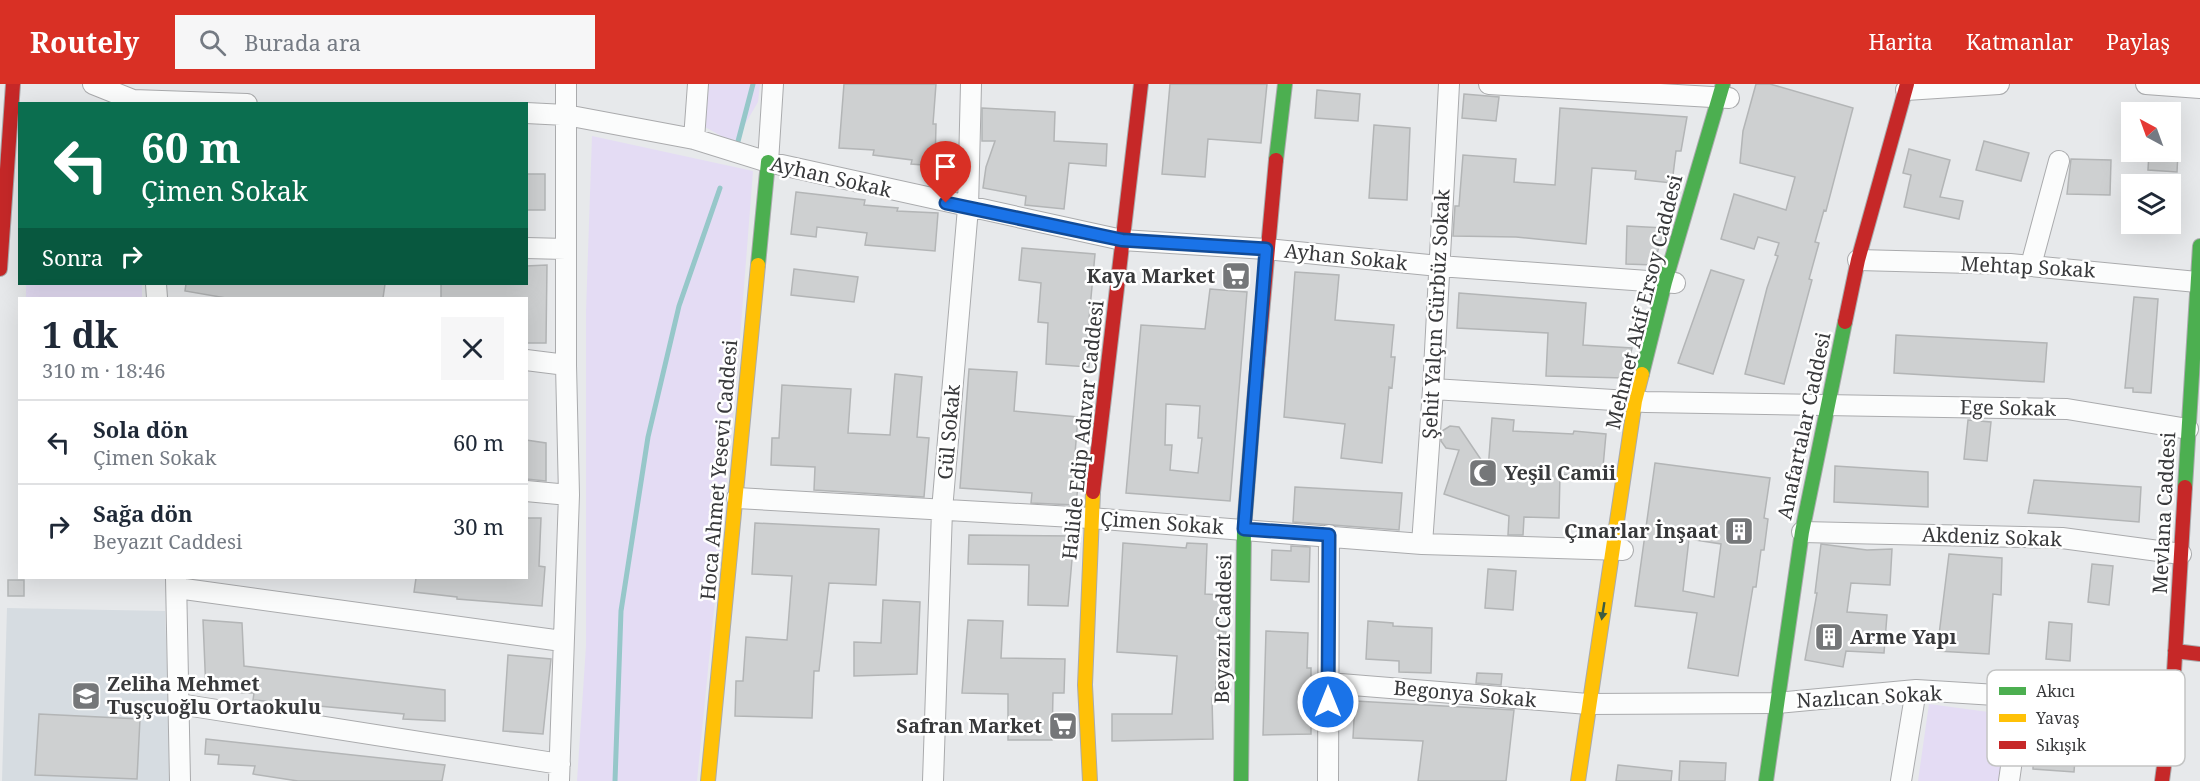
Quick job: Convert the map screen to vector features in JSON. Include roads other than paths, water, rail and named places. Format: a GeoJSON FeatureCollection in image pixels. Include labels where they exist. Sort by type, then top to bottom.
{"type":"FeatureCollection","features":[{"type":"Feature","properties":{"kind":"street"},"geometry":{"type":"LineString","coordinates":[[0,269],[11,239],[13,84]]}},
{"type":"Feature","properties":{"kind":"street"},"geometry":{"type":"LineString","coordinates":[[93,84],[133,96],[218,102]]}},
{"type":"Feature","properties":{"kind":"street"},"geometry":{"type":"LineString","coordinates":[[178,704],[559,772],[568,495],[567,84]]}},
{"type":"Feature","properties":{"kind":"street"},"geometry":{"type":"LineString","coordinates":[[694,139],[698,84]]}},
{"type":"Feature","properties":{"kind":"street"},"geometry":{"type":"LineString","coordinates":[[768,162],[773,84]]}},
{"type":"Feature","properties":{"kind":"street","name":"Gül Sokak"},"geometry":{"type":"LineString","coordinates":[[933,781],[942,510],[968,208],[971,84]]}},
{"type":"Feature","properties":{"kind":"street","name":"Halide Edip Adıvar Caddesi"},"geometry":{"type":"LineString","coordinates":[[1090,781],[1085,685],[1090,518],[1142,84]]}},
{"type":"Feature","properties":{"kind":"street","name":"Beyazıt Caddesi"},"geometry":{"type":"LineString","coordinates":[[1241,781],[1244,529],[1266,249],[1286,84]]}},
{"type":"Feature","properties":{"kind":"street","name":"Şehit Yalçın Gürbüz Sokak"},"geometry":{"type":"LineString","coordinates":[[1422,544],[1433,389],[1449,84]]}},
{"type":"Feature","properties":{"kind":"street"},"geometry":{"type":"LineString","coordinates":[[1488,84],[1726,90]]}},
{"type":"Feature","properties":{"kind":"street"},"geometry":{"type":"LineString","coordinates":[[1906,87],[1999,84]]}},
{"type":"Feature","properties":{"kind":"street"},"geometry":{"type":"LineString","coordinates":[[2146,84],[2200,88]]}},
{"type":"Feature","properties":{"kind":"street","name":"Anafartalar Caddesi"},"geometry":{"type":"LineString","coordinates":[[1766,781],[1802,532],[1827,405],[1858,260],[1906,87]]}},
{"type":"Feature","properties":{"kind":"street","name":"Mehmet Akif Ersoy Caddesi"},"geometry":{"type":"LineString","coordinates":[[1578,781],[1595,704],[1640,401],[1670,282],[1726,90]]}},
{"type":"Feature","properties":{"kind":"street","name":"Ayhan Sokak"},"geometry":{"type":"LineString","coordinates":[[528,113],[566,115],[694,139],[768,162],[968,208],[1122,240],[1266,249],[1439,266],[1670,282]]}},
{"type":"Feature","properties":{"kind":"street"},"geometry":{"type":"LineString","coordinates":[[2031,265],[2059,161]]}},
{"type":"Feature","properties":{"kind":"street","name":"Hoca Ahmet Yesevi Caddesi"},"geometry":{"type":"LineString","coordinates":[[708,781],[768,162]]}},
{"type":"Feature","properties":{"kind":"street","name":"Mevlana Caddesi"},"geometry":{"type":"LineString","coordinates":[[2174,670],[2200,246]]}},
{"type":"Feature","properties":{"kind":"street"},"geometry":{"type":"LineString","coordinates":[[528,248],[566,249]]}},
{"type":"Feature","properties":{"kind":"street","name":"Mehtap Sokak"},"geometry":{"type":"LineString","coordinates":[[1858,260],[2031,265],[2197,282]]}},
{"type":"Feature","properties":{"kind":"street"},"geometry":{"type":"LineString","coordinates":[[528,360],[566,365]]}},
{"type":"Feature","properties":{"kind":"street","name":"Ege Sokak"},"geometry":{"type":"LineString","coordinates":[[1433,389],[1640,401],[2067,409],[2188,429]]}},
{"type":"Feature","properties":{"kind":"street"},"geometry":{"type":"LineString","coordinates":[[528,491],[568,495]]}},
{"type":"Feature","properties":{"kind":"street","name":"Çimen Sokak"},"geometry":{"type":"LineString","coordinates":[[736,498],[1090,518],[1422,544],[1618,550]]}},
{"type":"Feature","properties":{"kind":"street","name":"Akdeniz Sokak"},"geometry":{"type":"LineString","coordinates":[[1802,532],[2062,538],[2181,554]]}},
{"type":"Feature","properties":{"kind":"street"},"geometry":{"type":"LineString","coordinates":[[1328,781],[1329,535]]}},
{"type":"Feature","properties":{"kind":"street"},"geometry":{"type":"LineString","coordinates":[[180,781],[176,583],[562,641]]}},
{"type":"Feature","properties":{"kind":"street"},"geometry":{"type":"LineString","coordinates":[[2175,651],[2200,654]]}},
{"type":"Feature","properties":{"kind":"street","name":"Begonya Sokak"},"geometry":{"type":"LineString","coordinates":[[1328,683],[1595,704]]}},
{"type":"Feature","properties":{"kind":"street"},"geometry":{"type":"LineString","coordinates":[[1901,781],[1916,690]]}},
{"type":"Feature","properties":{"kind":"street","name":"Nazlıcan Sokak"},"geometry":{"type":"LineString","coordinates":[[1595,704],[1777,703],[1916,690],[1987,694]]}},
{"type":"Feature","properties":{"kind":"street","name":"Mehmet Akif Ersoy Caddesi"},"geometry":{"type":"LineString","coordinates":[[1592,781],[1595,704]]}},
{"type":"Feature","properties":{"kind":"street"},"geometry":{"type":"LineString","coordinates":[[2009,781],[2011,766]]}},
{"type":"Feature","properties":{"kind":"street","name":"Mevlana Caddesi"},"geometry":{"type":"LineString","coordinates":[[2162,781],[2164,766]]}},
{"type":"Feature","properties":{"kind":"waterway"},"geometry":{"type":"LineString","coordinates":[[736,149],[753,84]]}},
{"type":"Feature","properties":{"kind":"waterway"},"geometry":{"type":"LineString","coordinates":[[615,781],[621,611],[648,437],[679,306],[720,188]]}},
{"type":"Feature","properties":{"kind":"place","name":"Kaya Market"},"geometry":{"type":"Point","coordinates":[1236,276]}},
{"type":"Feature","properties":{"kind":"place","name":"Yeşil Camii"},"geometry":{"type":"Point","coordinates":[1483,473]}},
{"type":"Feature","properties":{"kind":"place","name":"Çınarlar İnşaat"},"geometry":{"type":"Point","coordinates":[1739,531]}},
{"type":"Feature","properties":{"kind":"place","name":"Arme Yapı"},"geometry":{"type":"Point","coordinates":[1829,637]}},
{"type":"Feature","properties":{"kind":"place","name":"Zeliha Mehmet Tuşçuoğlu Ortaokulu"},"geometry":{"type":"Point","coordinates":[86,696]}},
{"type":"Feature","properties":{"kind":"place","name":"Safran Market"},"geometry":{"type":"Point","coordinates":[1063,726]}}]}
